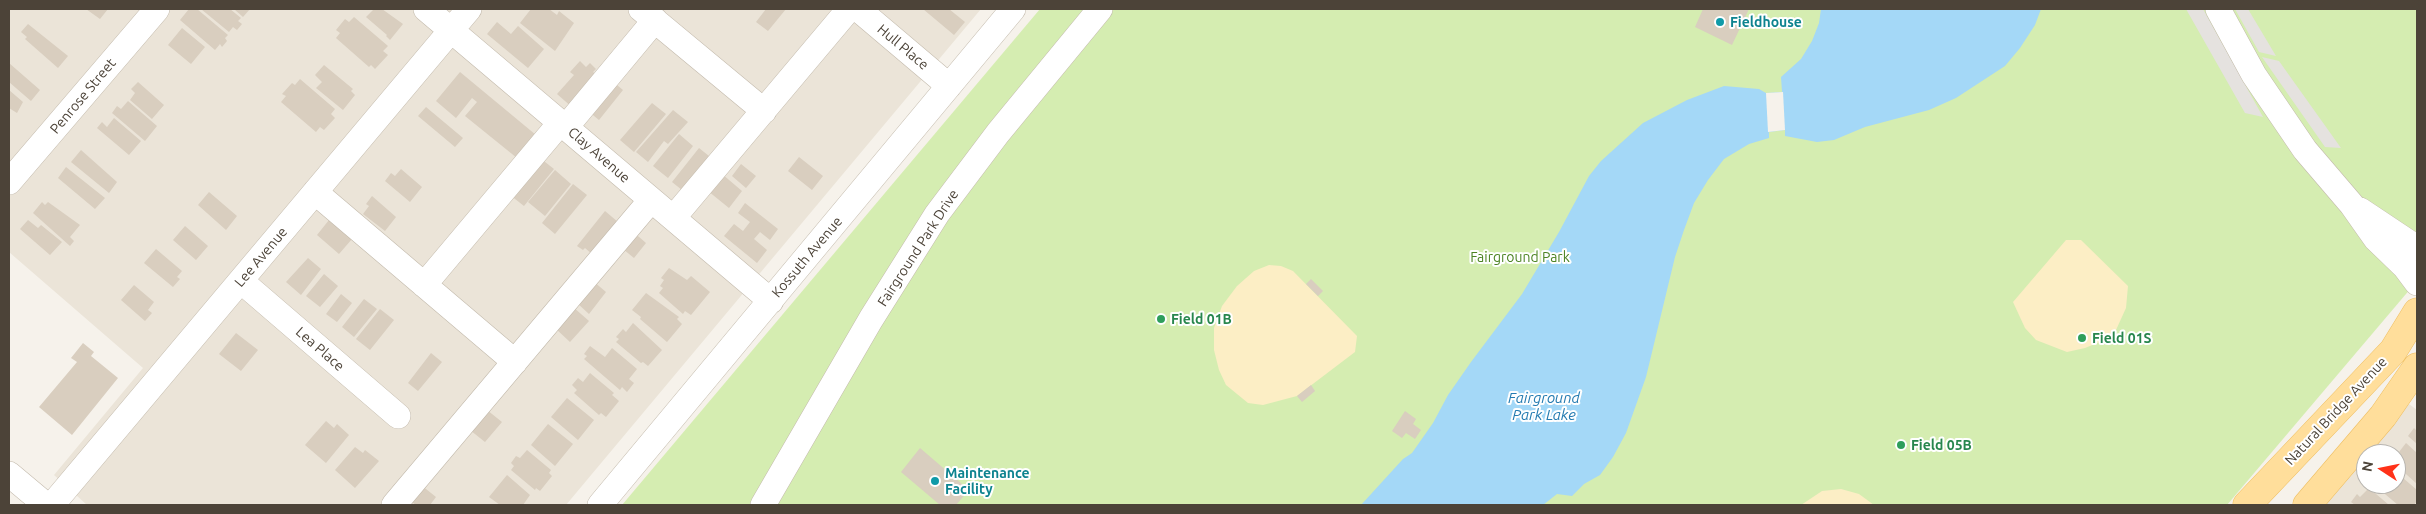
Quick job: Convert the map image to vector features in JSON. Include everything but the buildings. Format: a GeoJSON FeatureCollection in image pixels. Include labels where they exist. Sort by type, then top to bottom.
{"type":"FeatureCollection","features":[{"type":"Feature","properties":{"kind":"main road","name":"Natural Bridge Avenue"},"geometry":{"type":"LineString","coordinates":[[2247,505],[2393,351],[2417,312]]}},
{"type":"Feature","properties":{"kind":"main road"},"geometry":{"type":"LineString","coordinates":[[2307,505],[2382,416],[2417,367]]}},
{"type":"Feature","properties":{"kind":"street","name":"Penrose Street"},"geometry":{"type":"LineString","coordinates":[[9,182],[157,9]]}},
{"type":"Feature","properties":{"kind":"street","name":"Clay Avenue"},"geometry":{"type":"LineString","coordinates":[[426,9],[771,301]]}},
{"type":"Feature","properties":{"kind":"street","name":"Lee Avenue"},"geometry":{"type":"LineString","coordinates":[[52,505],[470,9]]}},
{"type":"Feature","properties":{"kind":"street"},"geometry":{"type":"LineString","coordinates":[[674,218],[849,9]]}},
{"type":"Feature","properties":{"kind":"street","name":"Hull Place"},"geometry":{"type":"LineString","coordinates":[[858,9],[949,86]]}},
{"type":"Feature","properties":{"kind":"street","name":"Kossuth Avenue"},"geometry":{"type":"LineString","coordinates":[[600,505],[1013,9]]}},
{"type":"Feature","properties":{"kind":"street","name":"Fairground Park Drive"},"geometry":{"type":"LineString","coordinates":[[763,505],[871,320],[937,214],[998,133],[1100,9]]}},
{"type":"Feature","properties":{"kind":"street"},"geometry":{"type":"LineString","coordinates":[[2218,9],[2254,75],[2304,150],[2352,205],[2376,239],[2405,267],[2417,284]]}},
{"type":"Feature","properties":{"kind":"street"},"geometry":{"type":"LineString","coordinates":[[424,285],[564,124],[648,14],[764,111]]}},
{"type":"Feature","properties":{"kind":"street"},"geometry":{"type":"LineString","coordinates":[[315,192],[515,362]]}},
{"type":"Feature","properties":{"kind":"street"},"geometry":{"type":"LineString","coordinates":[[394,505],[651,200]]}},
{"type":"Feature","properties":{"kind":"street"},"geometry":{"type":"LineString","coordinates":[[2352,205],[2372,216],[2417,248]]}},
{"type":"Feature","properties":{"kind":"street","name":"Lea Place"},"geometry":{"type":"LineString","coordinates":[[241,281],[398,416]]}},
{"type":"Feature","properties":{"kind":"street"},"geometry":{"type":"LineString","coordinates":[[9,474],[46,505]]}},
{"type":"Feature","properties":{"kind":"shaded area"},"geometry":{"type":"Polygon","coordinates":[[[9,9],[981,9],[566,505],[87,505],[54,475],[143,368],[9,252],[9,9]]]}},
{"type":"Feature","properties":{"kind":"shaded area"},"geometry":{"type":"Polygon","coordinates":[[[2186,9],[2203,9],[2263,117],[2245,113],[2186,9]]]}},
{"type":"Feature","properties":{"kind":"shaded area"},"geometry":{"type":"Polygon","coordinates":[[[2235,9],[2248,9],[2276,56],[2259,52],[2235,9]]]}},
{"type":"Feature","properties":{"kind":"shaded area"},"geometry":{"type":"Polygon","coordinates":[[[2262,57],[2279,61],[2341,148],[2325,147],[2262,57]]]}},
{"type":"Feature","properties":{"kind":"shaded area"},"geometry":{"type":"Polygon","coordinates":[[[2409,404],[2417,410],[2417,505],[2323,505],[2356,466],[2356,494],[2406,494],[2406,444],[2375,444],[2409,404]]]}},
{"type":"Feature","properties":{"kind":"green space","name":"Fairground Park"},"geometry":{"type":"Polygon","coordinates":[[[1040,9],[2417,9],[2417,281],[2227,505],[622,505],[1040,9]]]}},
{"type":"Feature","properties":{"kind":"sand"},"geometry":{"type":"Polygon","coordinates":[[[2066,240],[2081,240],[2128,286],[2126,308],[2116,330],[2102,341],[2085,348],[2067,352],[2036,340],[2025,328],[2013,302],[2066,240]]]}},
{"type":"Feature","properties":{"kind":"sand"},"geometry":{"type":"Polygon","coordinates":[[[1269,265],[1281,266],[1293,271],[1357,336],[1355,352],[1297,396],[1263,405],[1248,403],[1226,385],[1219,370],[1214,350],[1214,328],[1222,306],[1237,286],[1254,271],[1269,265]]]}},
{"type":"Feature","properties":{"kind":"sand"},"geometry":{"type":"Polygon","coordinates":[[[1841,489],[1859,494],[1874,505],[1801,505],[1822,491],[1841,489]]]}},
{"type":"Feature","properties":{"kind":"water","name":"Fairground Park Lake"},"geometry":{"type":"Polygon","coordinates":[[[1821,9],[2041,9],[2035,25],[2005,66],[1956,98],[1929,110],[1865,127],[1834,140],[1817,142],[1785,136],[1785,130],[1769,132],[1769,138],[1749,144],[1724,159],[1694,203],[1684,230],[1675,257],[1646,377],[1626,433],[1613,457],[1600,475],[1584,484],[1572,496],[1557,494],[1543,505],[1361,505],[1403,459],[1412,453],[1433,423],[1448,395],[1522,294],[1559,232],[1589,176],[1601,161],[1643,123],[1687,100],[1724,86],[1759,89],[1766,93],[1782,92],[1781,77],[1801,59],[1812,41],[1819,23],[1821,9]]]}},
{"type":"Feature","properties":{"kind":"pier"},"geometry":{"type":"Polygon","coordinates":[[[1783,92],[1785,130],[1768,132],[1766,93],[1783,92]]]}},
{"type":"Feature","properties":{"kind":"place","name":"Fieldhouse"},"geometry":{"type":"Point","coordinates":[1720,22]}},
{"type":"Feature","properties":{"kind":"place","name":"Field 01B"},"geometry":{"type":"Point","coordinates":[1161,319]}},
{"type":"Feature","properties":{"kind":"place","name":"Field 01S"},"geometry":{"type":"Point","coordinates":[2082,338]}},
{"type":"Feature","properties":{"kind":"place","name":"Field 05B"},"geometry":{"type":"Point","coordinates":[1901,445]}},
{"type":"Feature","properties":{"kind":"place","name":"Maintenance Facility"},"geometry":{"type":"Point","coordinates":[935,481]}}]}
